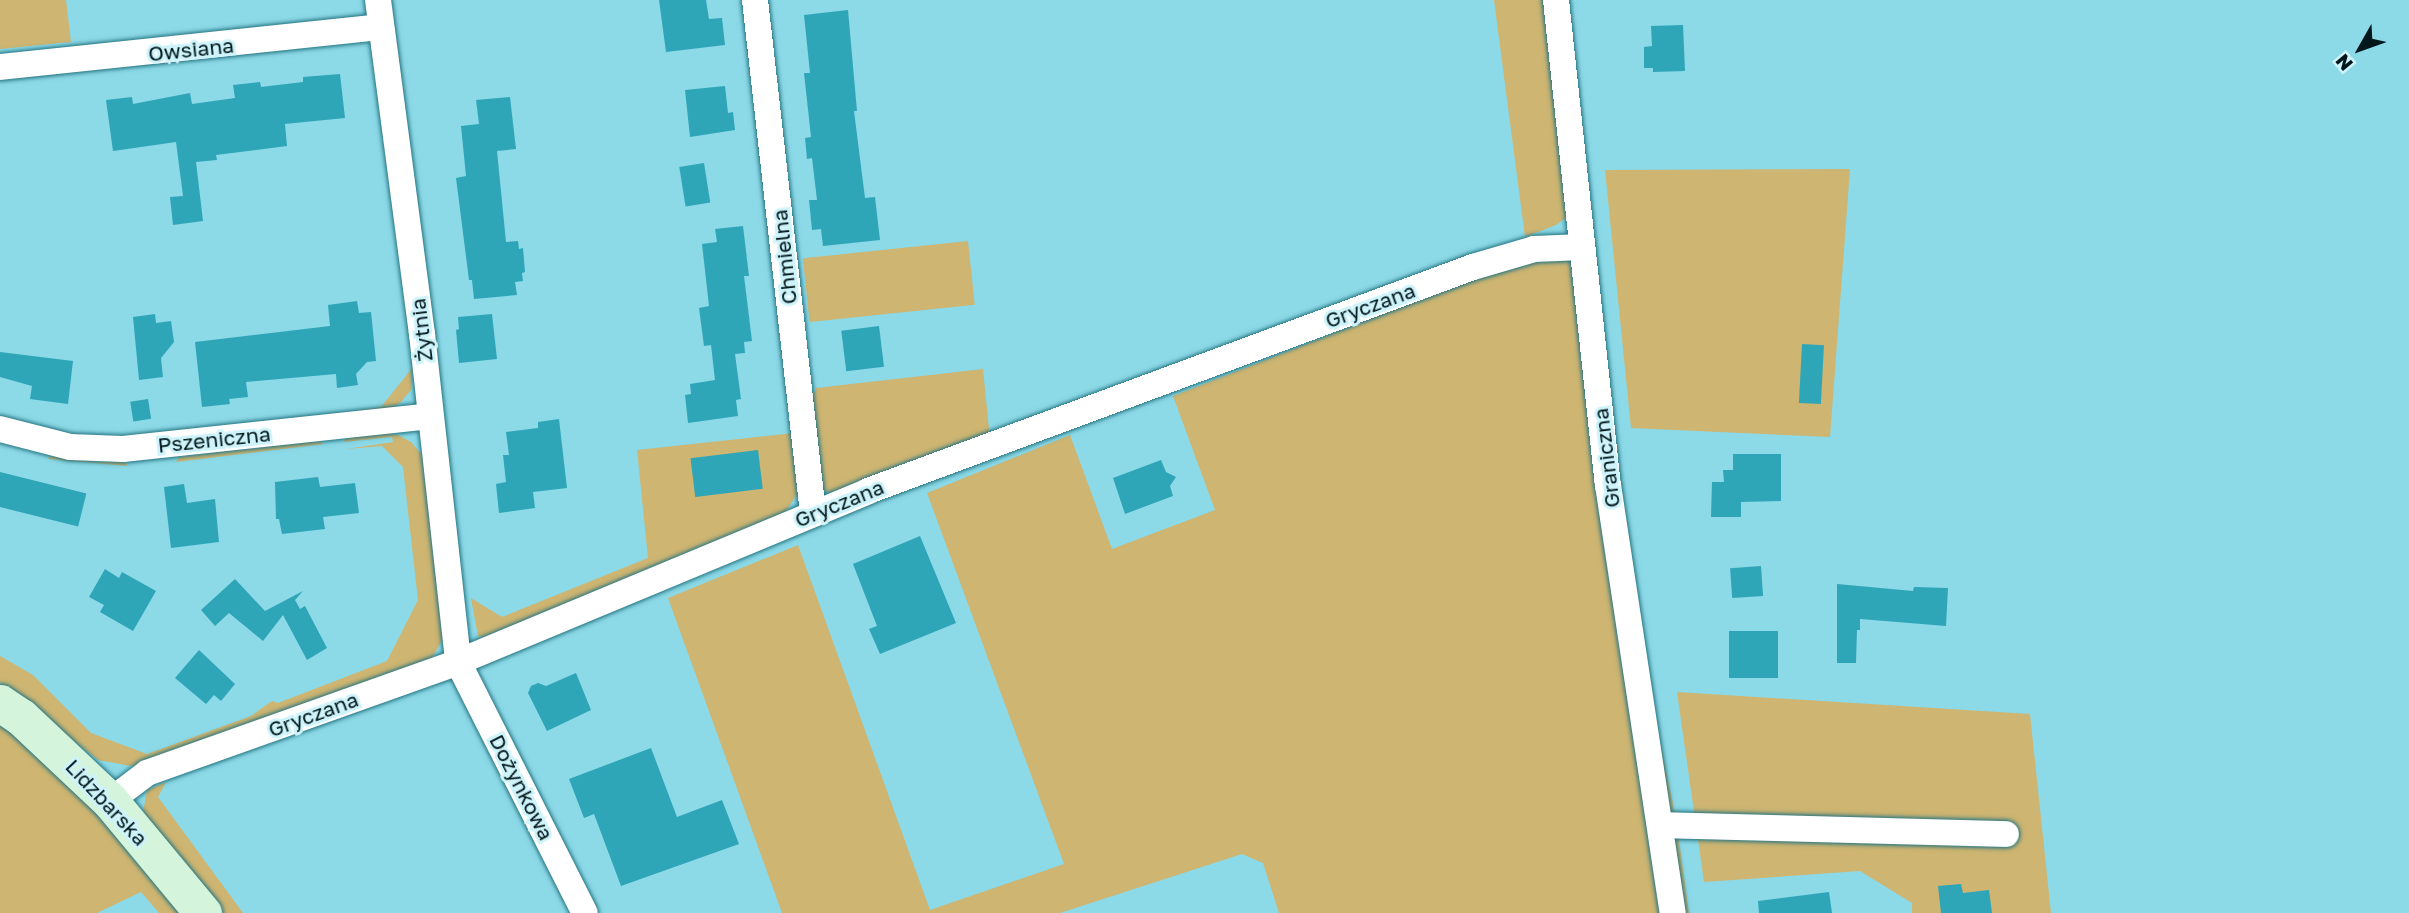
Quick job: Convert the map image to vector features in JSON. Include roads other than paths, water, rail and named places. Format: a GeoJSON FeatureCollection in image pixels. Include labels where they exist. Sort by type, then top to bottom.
{"type":"FeatureCollection","features":[{"type":"Feature","properties":{"kind":"main road","name":"Lidzbarska"},"geometry":{"type":"LineString","coordinates":[[0,703],[21,717],[110,801],[203,913]]}},
{"type":"Feature","properties":{"kind":"street","name":"Żytnia"},"geometry":{"type":"LineString","coordinates":[[378,0],[422,334],[458,662]]}},
{"type":"Feature","properties":{"kind":"street","name":"Chmielna"},"geometry":{"type":"LineString","coordinates":[[755,0],[813,513]]}},
{"type":"Feature","properties":{"kind":"street","name":"Graniczna"},"geometry":{"type":"LineString","coordinates":[[1556,0],[1608,485],[1673,913]]}},
{"type":"Feature","properties":{"kind":"street","name":"Owsiana"},"geometry":{"type":"LineString","coordinates":[[0,67],[381,27]]}},
{"type":"Feature","properties":{"kind":"street","name":"Gryczana"},"geometry":{"type":"LineString","coordinates":[[110,801],[147,773],[458,662],[813,513],[1473,267],[1534,249],[1582,247]]}},
{"type":"Feature","properties":{"kind":"street","name":"Pszeniczna"},"geometry":{"type":"LineString","coordinates":[[0,429],[70,447],[123,449],[430,416]]}},
{"type":"Feature","properties":{"kind":"street","name":"Dożynkowa"},"geometry":{"type":"LineString","coordinates":[[458,662],[585,913]]}},
{"type":"Feature","properties":{"kind":"street"},"geometry":{"type":"LineString","coordinates":[[1661,825],[2006,834]]}}]}
